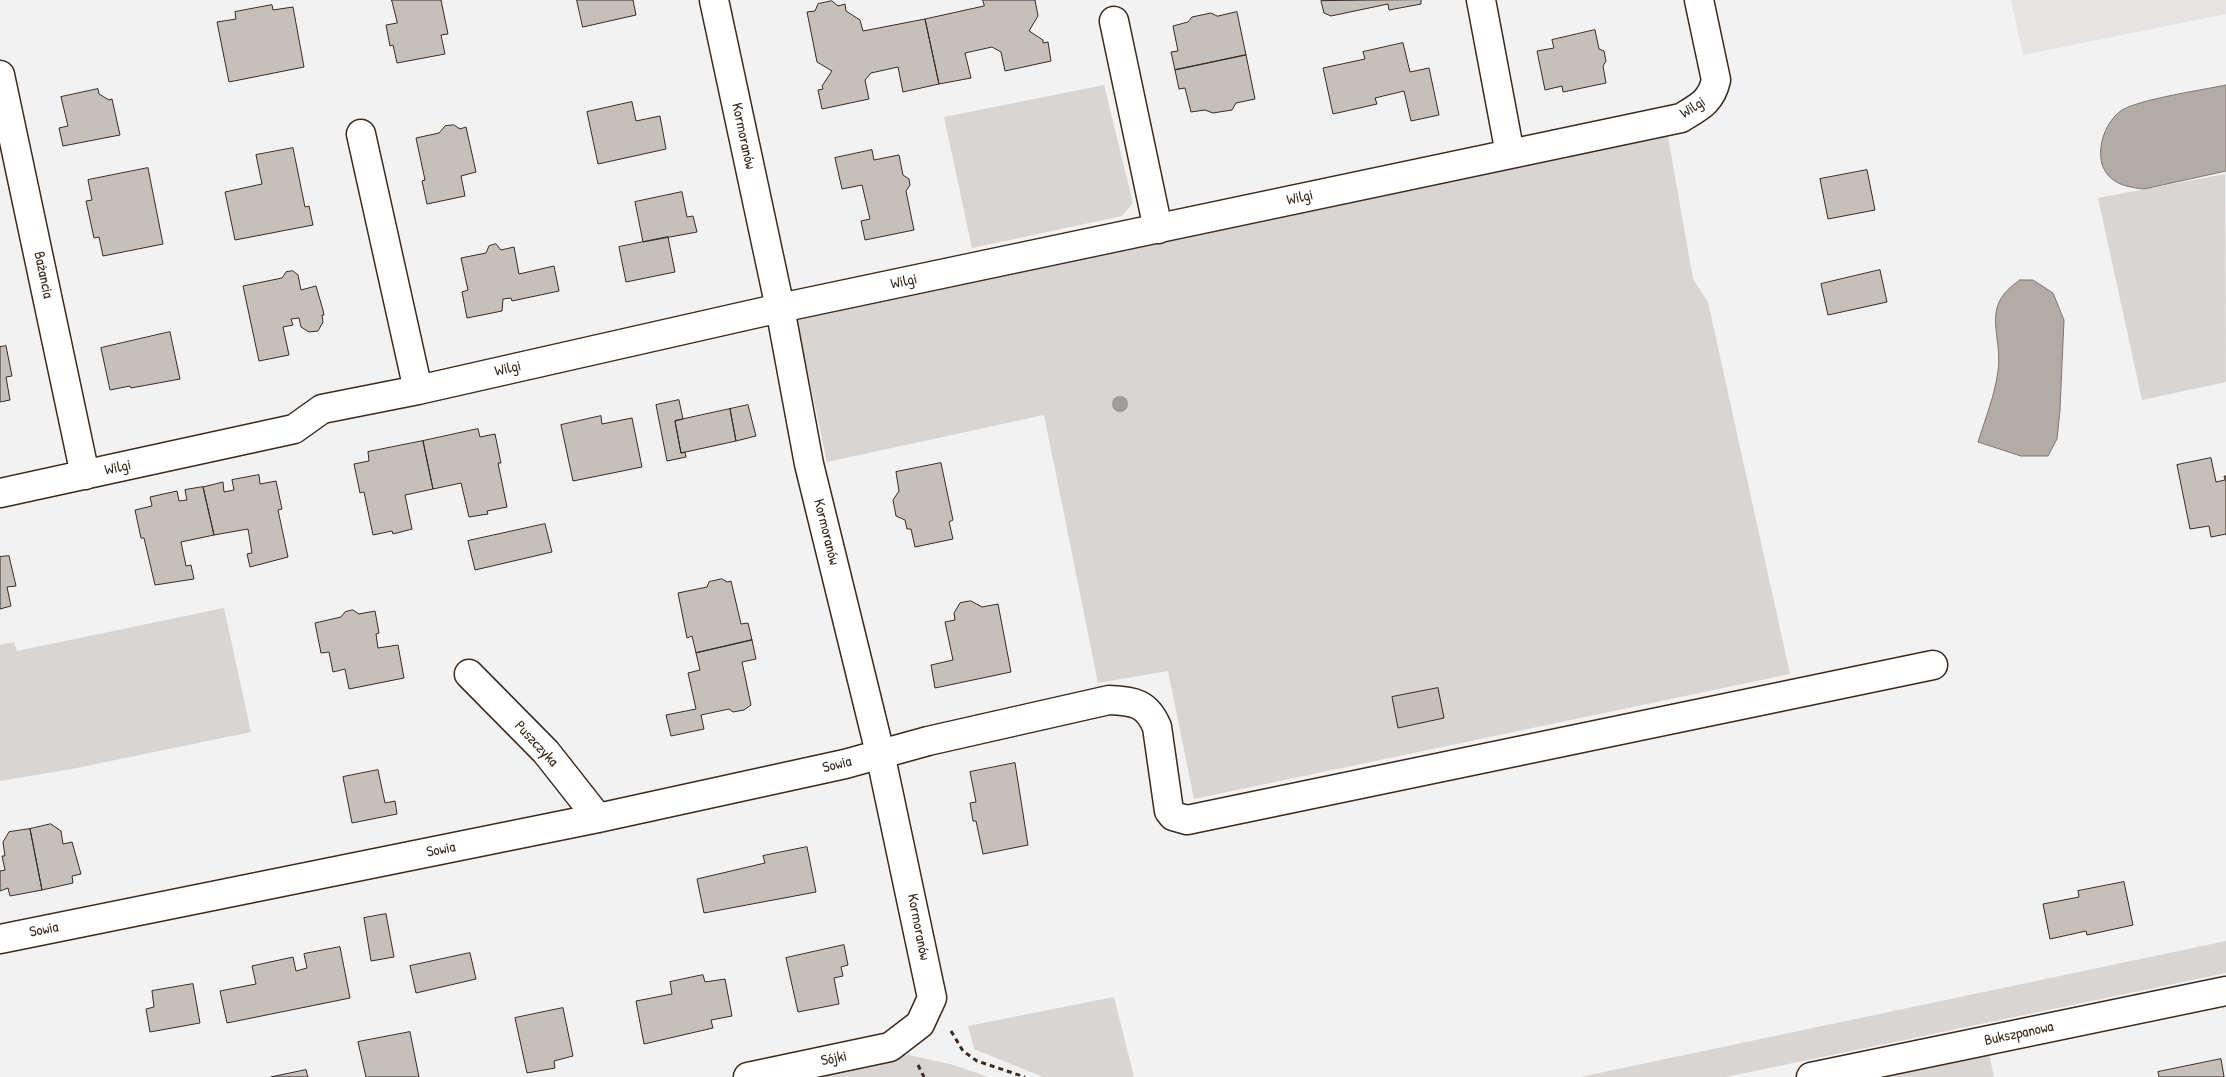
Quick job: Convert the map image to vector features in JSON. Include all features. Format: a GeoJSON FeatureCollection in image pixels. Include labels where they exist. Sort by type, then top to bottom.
{"type":"FeatureCollection","features":[{"type":"Feature","properties":{"kind":"street","name":"Kormoranów"},"geometry":{"type":"LineString","coordinates":[[714,0],[780,308],[809,464],[880,753],[932,998]]}},
{"type":"Feature","properties":{"kind":"street"},"geometry":{"type":"LineString","coordinates":[[1481,0],[1510,154]]}},
{"type":"Feature","properties":{"kind":"street","name":"Wilgi"},"geometry":{"type":"LineString","coordinates":[[0,493],[294,429],[322,409],[418,390],[780,308],[1681,118],[1704,103],[1713,93],[1716,80],[1699,0]]}},
{"type":"Feature","properties":{"kind":"street"},"geometry":{"type":"LineString","coordinates":[[1114,21],[1158,228]]}},
{"type":"Feature","properties":{"kind":"street","name":"Bażancia"},"geometry":{"type":"LineString","coordinates":[[0,75],[85,475]]}},
{"type":"Feature","properties":{"kind":"street"},"geometry":{"type":"LineString","coordinates":[[362,134],[418,390]]}},
{"type":"Feature","properties":{"kind":"street","name":"Sowia"},"geometry":{"type":"LineString","coordinates":[[0,939],[598,818],[845,764],[880,753],[1109,700],[1129,700],[1145,708],[1153,717],[1158,728],[1169,811],[1173,816],[1187,820],[1933,665]]}},
{"type":"Feature","properties":{"kind":"street","name":"Puszczyka"},"geometry":{"type":"LineString","coordinates":[[469,674],[546,752],[598,818]]}},
{"type":"Feature","properties":{"kind":"street","name":"Bukszpanowa"},"geometry":{"type":"LineString","coordinates":[[1811,1077],[2226,991]]}},
{"type":"Feature","properties":{"kind":"street","name":"Sójki"},"geometry":{"type":"LineString","coordinates":[[748,1077],[890,1047],[920,1024],[932,998]]}},
{"type":"Feature","properties":{"kind":"path"},"geometry":{"type":"LineString","coordinates":[[932,998],[963,1051],[978,1060],[1024,1077]]}},
{"type":"Feature","properties":{"kind":"shaded area"},"geometry":{"type":"Polygon","coordinates":[[[2011,0],[2226,0],[2226,14],[2023,55],[2011,0]]]}},
{"type":"Feature","properties":{"kind":"shaded area"},"geometry":{"type":"Polygon","coordinates":[[[1104,85],[1133,203],[1122,216],[972,248],[944,117],[1104,85]]]}},
{"type":"Feature","properties":{"kind":"shaded area"},"geometry":{"type":"Polygon","coordinates":[[[2226,85],[2226,171],[2144,189],[2118,183],[2108,176],[2102,164],[2102,141],[2111,120],[2122,110],[2143,102],[2226,85]]]}},
{"type":"Feature","properties":{"kind":"shaded area"},"geometry":{"type":"Polygon","coordinates":[[[1667,131],[1693,279],[1708,302],[1790,674],[1194,799],[1168,671],[1098,683],[1044,415],[827,462],[795,313],[1667,131]]]}},
{"type":"Feature","properties":{"kind":"shaded area"},"geometry":{"type":"Polygon","coordinates":[[[2225,174],[2226,382],[2142,400],[2098,198],[2225,174]]]}},
{"type":"Feature","properties":{"kind":"shaded area"},"geometry":{"type":"Polygon","coordinates":[[[2020,280],[2033,280],[2053,293],[2064,320],[2057,439],[2048,456],[2021,456],[1978,442],[1997,380],[1999,357],[1996,311],[2000,300],[2007,290],[2020,280]]]}},
{"type":"Feature","properties":{"kind":"shaded area"},"geometry":{"type":"Polygon","coordinates":[[[224,608],[251,732],[72,769],[0,781],[0,645],[14,642],[17,651],[224,608]]]}},
{"type":"Feature","properties":{"kind":"shaded area"},"geometry":{"type":"Polygon","coordinates":[[[2226,941],[2226,973],[1726,1077],[1580,1077],[2226,941]]]}},
{"type":"Feature","properties":{"kind":"shaded area"},"geometry":{"type":"Polygon","coordinates":[[[1114,997],[1134,1077],[1043,1077],[974,1049],[968,1026],[1114,997]]]}},
{"type":"Feature","properties":{"kind":"shaded area"},"geometry":{"type":"Polygon","coordinates":[[[899,1053],[954,1065],[988,1077],[790,1077],[899,1053]]]}},
{"type":"Feature","properties":{"kind":"shaded area"},"geometry":{"type":"Polygon","coordinates":[[[1989,1053],[1994,1077],[1872,1077],[1989,1053]]]}},
{"type":"Feature","properties":{"kind":"building"},"geometry":{"type":"Polygon","coordinates":[[[392,0],[441,0],[448,34],[441,35],[445,54],[397,63],[393,45],[390,46],[386,25],[397,23],[392,0]]]}},
{"type":"Feature","properties":{"kind":"building"},"geometry":{"type":"Polygon","coordinates":[[[577,0],[633,0],[636,15],[583,27],[577,0]]]}},
{"type":"Feature","properties":{"kind":"building"},"geometry":{"type":"Polygon","coordinates":[[[983,0],[1035,0],[1038,16],[1029,31],[1043,40],[1043,43],[1048,42],[1051,61],[1005,71],[1001,52],[992,47],[965,53],[971,78],[939,84],[925,19],[984,6],[983,0]]]}},
{"type":"Feature","properties":{"kind":"building"},"geometry":{"type":"Polygon","coordinates":[[[1421,0],[1421,4],[1389,10],[1388,4],[1331,16],[1324,13],[1321,1],[1421,0]]]}},
{"type":"Feature","properties":{"kind":"building"},"geometry":{"type":"Polygon","coordinates":[[[832,1],[838,6],[845,4],[846,11],[860,20],[863,31],[925,19],[939,84],[903,92],[898,67],[871,73],[865,80],[869,99],[822,109],[818,90],[823,89],[822,86],[832,71],[817,62],[807,12],[815,11],[818,4],[832,1]]]}},
{"type":"Feature","properties":{"kind":"building"},"geometry":{"type":"Polygon","coordinates":[[[272,5],[273,10],[293,7],[304,67],[229,82],[217,22],[236,19],[235,12],[272,5]]]}},
{"type":"Feature","properties":{"kind":"building"},"geometry":{"type":"Polygon","coordinates":[[[1237,12],[1246,55],[1175,70],[1171,52],[1178,51],[1173,26],[1188,22],[1192,17],[1211,13],[1217,16],[1237,12]]]}},
{"type":"Feature","properties":{"kind":"building"},"geometry":{"type":"Polygon","coordinates":[[[1595,30],[1599,49],[1604,51],[1606,61],[1603,66],[1606,83],[1563,92],[1562,86],[1545,90],[1537,51],[1554,48],[1552,40],[1595,30]]]}},
{"type":"Feature","properties":{"kind":"building"},"geometry":{"type":"Polygon","coordinates":[[[1403,43],[1410,72],[1429,68],[1439,115],[1411,121],[1404,91],[1375,98],[1377,104],[1333,114],[1323,68],[1365,59],[1363,52],[1403,43]]]}},
{"type":"Feature","properties":{"kind":"building"},"geometry":{"type":"Polygon","coordinates":[[[1246,55],[1255,99],[1236,103],[1232,110],[1213,113],[1205,110],[1191,112],[1185,88],[1179,89],[1175,70],[1246,55]]]}},
{"type":"Feature","properties":{"kind":"building"},"geometry":{"type":"Polygon","coordinates":[[[98,89],[99,94],[109,100],[112,99],[120,135],[63,146],[59,128],[68,126],[61,97],[98,89]]]}},
{"type":"Feature","properties":{"kind":"building"},"geometry":{"type":"Polygon","coordinates":[[[632,102],[636,121],[660,116],[666,149],[598,164],[587,112],[632,102]]]}},
{"type":"Feature","properties":{"kind":"building"},"geometry":{"type":"Polygon","coordinates":[[[454,125],[460,129],[466,127],[476,172],[461,176],[465,196],[427,204],[422,181],[425,180],[416,138],[439,133],[445,126],[454,125]]]}},
{"type":"Feature","properties":{"kind":"building"},"geometry":{"type":"Polygon","coordinates":[[[293,148],[305,207],[309,206],[313,225],[235,240],[225,192],[262,184],[256,155],[293,148]]]}},
{"type":"Feature","properties":{"kind":"building"},"geometry":{"type":"Polygon","coordinates":[[[872,150],[874,160],[899,155],[903,175],[909,179],[910,185],[906,191],[914,230],[865,240],[861,221],[870,219],[862,185],[842,189],[835,158],[872,150]]]}},
{"type":"Feature","properties":{"kind":"building"},"geometry":{"type":"Polygon","coordinates":[[[148,168],[163,244],[103,256],[99,237],[94,238],[86,201],[92,200],[88,180],[148,168]]]}},
{"type":"Feature","properties":{"kind":"building"},"geometry":{"type":"Polygon","coordinates":[[[1867,170],[1875,210],[1828,219],[1820,179],[1867,170]]]}},
{"type":"Feature","properties":{"kind":"building"},"geometry":{"type":"Polygon","coordinates":[[[682,192],[687,217],[693,216],[697,232],[643,242],[635,202],[682,192]]]}},
{"type":"Feature","properties":{"kind":"building"},"geometry":{"type":"Polygon","coordinates":[[[668,237],[675,272],[626,282],[619,247],[668,237]]]}},
{"type":"Feature","properties":{"kind":"building"},"geometry":{"type":"Polygon","coordinates":[[[496,244],[501,250],[514,247],[519,274],[554,266],[559,291],[512,301],[511,298],[503,299],[502,311],[467,318],[462,292],[468,290],[461,258],[486,253],[489,246],[496,244]]]}},
{"type":"Feature","properties":{"kind":"building"},"geometry":{"type":"Polygon","coordinates":[[[1880,270],[1887,302],[1828,315],[1821,284],[1880,270]]]}},
{"type":"Feature","properties":{"kind":"building"},"geometry":{"type":"Polygon","coordinates":[[[293,271],[298,275],[301,290],[316,286],[324,315],[322,315],[323,322],[318,331],[309,332],[301,327],[299,318],[291,319],[293,325],[283,327],[289,355],[259,361],[243,286],[282,278],[286,272],[293,271]]]}},
{"type":"Feature","properties":{"kind":"building"},"geometry":{"type":"Polygon","coordinates":[[[170,332],[180,379],[110,390],[101,348],[170,332]]]}},
{"type":"Feature","properties":{"kind":"building"},"geometry":{"type":"Polygon","coordinates":[[[6,346],[12,376],[6,377],[10,400],[0,402],[0,347],[6,346]]]}},
{"type":"Feature","properties":{"kind":"building"},"geometry":{"type":"Polygon","coordinates":[[[679,400],[683,419],[675,421],[681,453],[685,452],[686,457],[667,461],[656,405],[679,400]]]}},
{"type":"Feature","properties":{"kind":"building"},"geometry":{"type":"Polygon","coordinates":[[[748,405],[756,436],[736,441],[730,409],[748,405]]]}},
{"type":"Feature","properties":{"kind":"building"},"geometry":{"type":"Polygon","coordinates":[[[730,409],[736,441],[681,453],[675,421],[730,409]]]}},
{"type":"Feature","properties":{"kind":"building"},"geometry":{"type":"Polygon","coordinates":[[[601,416],[602,424],[632,418],[642,467],[573,481],[561,425],[601,416]]]}},
{"type":"Feature","properties":{"kind":"building"},"geometry":{"type":"Polygon","coordinates":[[[478,429],[480,437],[495,434],[501,463],[498,463],[507,507],[487,511],[488,514],[469,517],[461,483],[433,489],[423,441],[478,429]]]}},
{"type":"Feature","properties":{"kind":"building"},"geometry":{"type":"Polygon","coordinates":[[[423,441],[433,489],[405,495],[412,529],[393,534],[392,531],[373,535],[364,492],[360,493],[354,464],[369,461],[368,452],[423,441]]]}},
{"type":"Feature","properties":{"kind":"building"},"geometry":{"type":"Polygon","coordinates":[[[2211,458],[2216,482],[2225,480],[2224,476],[2226,476],[2226,534],[2211,537],[2209,526],[2190,529],[2177,465],[2211,458]]]}},
{"type":"Feature","properties":{"kind":"building"},"geometry":{"type":"Polygon","coordinates":[[[941,463],[953,520],[949,522],[953,539],[915,547],[911,529],[907,529],[905,520],[896,516],[893,500],[899,491],[896,472],[941,463]]]}},
{"type":"Feature","properties":{"kind":"building"},"geometry":{"type":"Polygon","coordinates":[[[259,475],[260,484],[276,481],[282,509],[278,510],[288,557],[250,567],[247,554],[252,553],[248,529],[214,535],[203,487],[223,482],[224,492],[234,490],[232,480],[259,475]]]}},
{"type":"Feature","properties":{"kind":"building"},"geometry":{"type":"Polygon","coordinates":[[[203,487],[214,535],[181,542],[186,566],[191,565],[194,579],[155,585],[135,510],[152,506],[150,497],[177,491],[179,501],[187,500],[185,490],[203,487]]]}},
{"type":"Feature","properties":{"kind":"building"},"geometry":{"type":"Polygon","coordinates":[[[545,524],[552,552],[475,570],[468,541],[545,524]]]}},
{"type":"Feature","properties":{"kind":"building"},"geometry":{"type":"Polygon","coordinates":[[[9,556],[16,586],[7,587],[11,606],[0,609],[0,557],[9,556]]]}},
{"type":"Feature","properties":{"kind":"building"},"geometry":{"type":"Polygon","coordinates":[[[722,579],[727,582],[731,581],[741,624],[748,623],[752,640],[696,653],[692,636],[687,638],[678,593],[707,587],[709,582],[722,579]]]}},
{"type":"Feature","properties":{"kind":"building"},"geometry":{"type":"Polygon","coordinates":[[[971,601],[982,607],[998,604],[1011,672],[935,688],[931,665],[953,660],[945,622],[955,620],[954,613],[960,603],[971,601]]]}},
{"type":"Feature","properties":{"kind":"building"},"geometry":{"type":"Polygon","coordinates":[[[353,610],[359,614],[375,611],[379,633],[376,634],[378,648],[398,645],[404,678],[349,689],[345,669],[333,672],[329,652],[321,653],[315,623],[341,617],[345,612],[353,610]]]}},
{"type":"Feature","properties":{"kind":"building"},"geometry":{"type":"Polygon","coordinates":[[[752,640],[756,659],[742,662],[751,705],[744,710],[733,712],[729,709],[701,715],[704,729],[671,736],[666,715],[696,709],[688,673],[700,670],[696,653],[752,640]]]}},
{"type":"Feature","properties":{"kind":"building"},"geometry":{"type":"Polygon","coordinates":[[[1438,688],[1444,718],[1398,728],[1392,697],[1438,688]]]}},
{"type":"Feature","properties":{"kind":"building"},"geometry":{"type":"Polygon","coordinates":[[[1015,763],[1028,845],[983,854],[976,821],[973,821],[970,803],[976,802],[970,772],[1015,763]]]}},
{"type":"Feature","properties":{"kind":"building"},"geometry":{"type":"Polygon","coordinates":[[[378,770],[385,803],[395,801],[397,814],[352,823],[343,777],[378,770]]]}},
{"type":"Feature","properties":{"kind":"building"},"geometry":{"type":"Polygon","coordinates":[[[51,824],[61,831],[63,844],[72,842],[81,874],[72,876],[73,883],[42,890],[30,829],[51,824]]]}},
{"type":"Feature","properties":{"kind":"building"},"geometry":{"type":"Polygon","coordinates":[[[30,829],[42,890],[10,896],[8,888],[0,891],[0,871],[5,870],[2,856],[5,856],[3,842],[9,832],[30,829]]]}},
{"type":"Feature","properties":{"kind":"building"},"geometry":{"type":"Polygon","coordinates":[[[807,847],[816,892],[704,913],[697,879],[765,863],[763,856],[807,847]]]}},
{"type":"Feature","properties":{"kind":"building"},"geometry":{"type":"Polygon","coordinates":[[[2124,882],[2133,925],[2087,935],[2086,931],[2050,939],[2043,904],[2079,897],[2078,891],[2124,882]]]}},
{"type":"Feature","properties":{"kind":"building"},"geometry":{"type":"Polygon","coordinates":[[[386,914],[394,957],[371,961],[364,918],[386,914]]]}},
{"type":"Feature","properties":{"kind":"building"},"geometry":{"type":"Polygon","coordinates":[[[844,945],[848,965],[841,967],[843,976],[834,978],[839,1004],[798,1012],[786,958],[844,945]]]}},
{"type":"Feature","properties":{"kind":"building"},"geometry":{"type":"Polygon","coordinates":[[[340,947],[350,998],[227,1023],[220,991],[256,984],[252,966],[293,957],[296,971],[307,968],[304,954],[340,947]]]}},
{"type":"Feature","properties":{"kind":"building"},"geometry":{"type":"Polygon","coordinates":[[[470,953],[476,979],[416,993],[410,966],[470,953]]]}},
{"type":"Feature","properties":{"kind":"building"},"geometry":{"type":"Polygon","coordinates":[[[703,975],[705,982],[725,979],[732,1016],[711,1020],[713,1028],[644,1044],[636,1001],[672,994],[670,982],[703,975]]]}},
{"type":"Feature","properties":{"kind":"building"},"geometry":{"type":"Polygon","coordinates":[[[193,984],[200,1023],[150,1032],[146,1009],[154,1007],[152,991],[193,984]]]}},
{"type":"Feature","properties":{"kind":"building"},"geometry":{"type":"Polygon","coordinates":[[[563,1008],[573,1056],[554,1061],[555,1068],[527,1073],[515,1018],[563,1008]]]}},
{"type":"Feature","properties":{"kind":"building"},"geometry":{"type":"Polygon","coordinates":[[[410,1032],[419,1077],[366,1077],[358,1042],[410,1032]]]}},
{"type":"Feature","properties":{"kind":"building"},"geometry":{"type":"Polygon","coordinates":[[[2221,1059],[2224,1077],[2159,1077],[2158,1072],[2221,1059]]]}},
{"type":"Feature","properties":{"kind":"building"},"geometry":{"type":"Polygon","coordinates":[[[306,1070],[308,1077],[271,1077],[306,1070]]]}}]}
